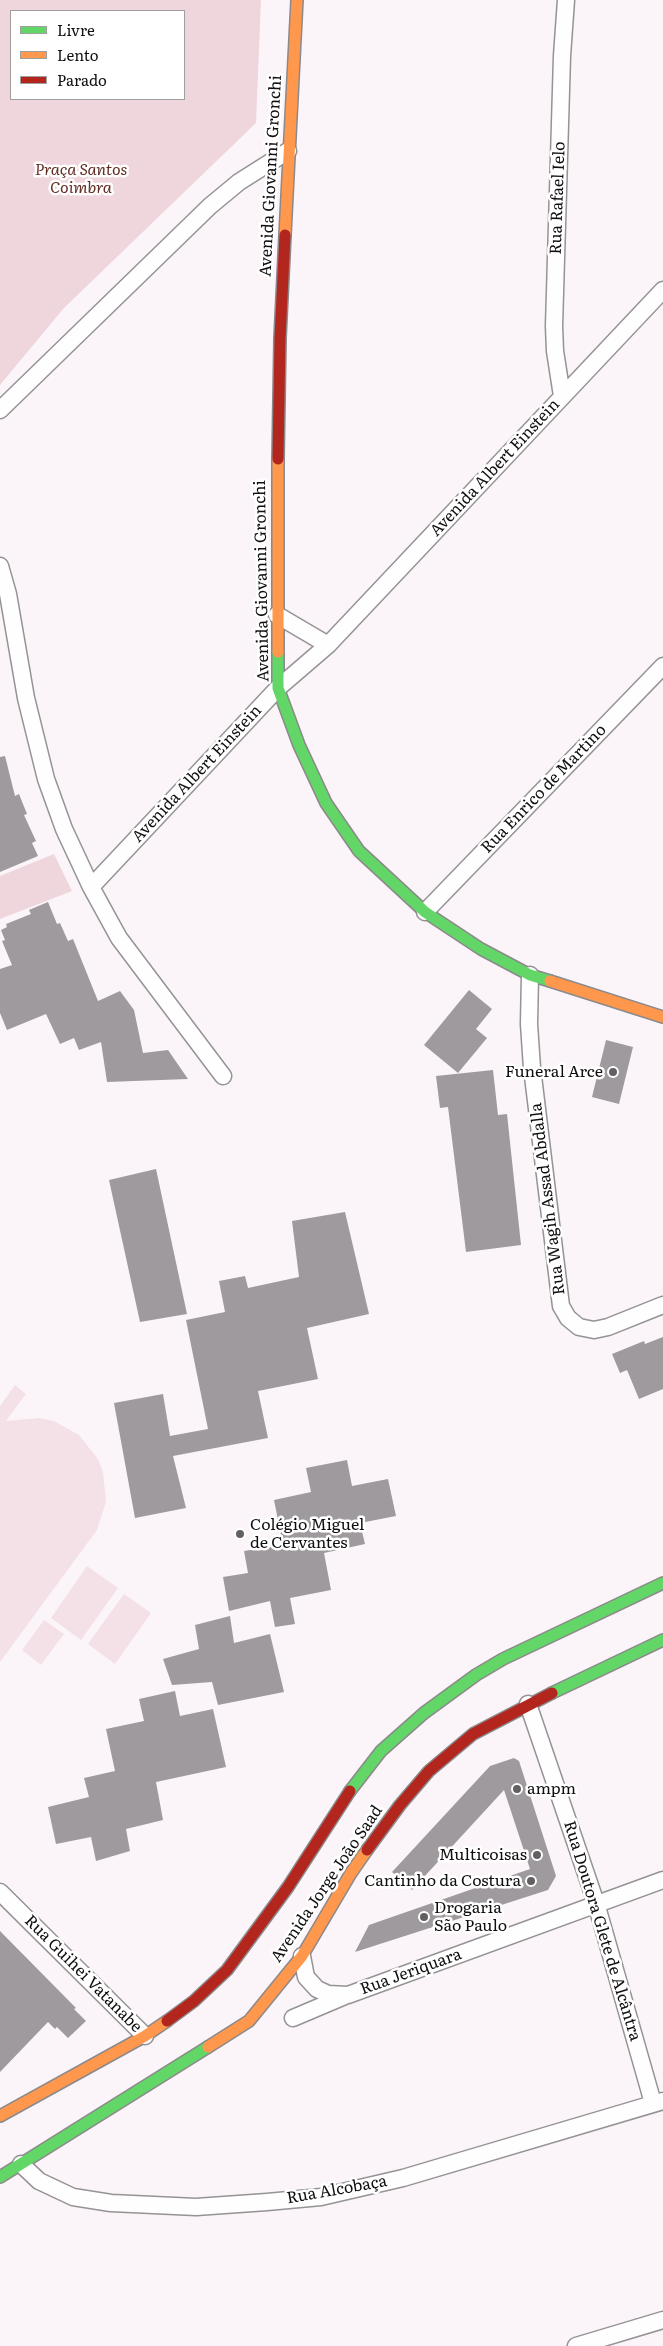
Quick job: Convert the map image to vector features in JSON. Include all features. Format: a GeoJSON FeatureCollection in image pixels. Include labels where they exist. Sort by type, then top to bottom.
{"type":"FeatureCollection","features":[{"type":"Feature","properties":{"kind":"main road","name":"Avenida Giovanni Gronchi"},"geometry":{"type":"LineString","coordinates":[[297,0],[280,338],[276,540],[278,688],[299,745],[326,803],[359,852],[425,912],[481,949],[530,975],[663,1017]]}},
{"type":"Feature","properties":{"kind":"main road","name":"Avenida Jorge João Saad"},"geometry":{"type":"LineString","coordinates":[[0,2116],[145,2036],[194,2001],[227,1970],[288,1887],[350,1792],[381,1751],[424,1713],[503,1659],[663,1583]]}},
{"type":"Feature","properties":{"kind":"main road","name":"Avenida Jorge João Saad"},"geometry":{"type":"LineString","coordinates":[[0,2177],[249,2020],[302,1956],[351,1873],[400,1805],[430,1771],[473,1734],[528,1704],[663,1640]]}},
{"type":"Feature","properties":{"kind":"street","name":"Rua Rafael Ielo"},"geometry":{"type":"LineString","coordinates":[[562,396],[555,351],[554,326],[562,56],[566,0]]}},
{"type":"Feature","properties":{"kind":"street"},"geometry":{"type":"LineString","coordinates":[[0,410],[210,206],[240,182],[288,151]]}},
{"type":"Feature","properties":{"kind":"street","name":"Avenida Albert Einstein"},"geometry":{"type":"LineString","coordinates":[[91,887],[278,688],[328,646],[663,290]]}},
{"type":"Feature","properties":{"kind":"street"},"geometry":{"type":"LineString","coordinates":[[0,566],[8,594],[26,698],[46,779],[64,829],[91,887],[119,938],[223,1076]]}},
{"type":"Feature","properties":{"kind":"street"},"geometry":{"type":"LineString","coordinates":[[277,615],[328,646]]}},
{"type":"Feature","properties":{"kind":"street","name":"Rua Enrico de Martino"},"geometry":{"type":"LineString","coordinates":[[425,912],[663,666]]}},
{"type":"Feature","properties":{"kind":"street","name":"Rua Wagih Assad Abdalla"},"geometry":{"type":"LineString","coordinates":[[530,975],[529,1024],[532,1068],[561,1306],[568,1318],[579,1327],[594,1330],[608,1327],[663,1305]]}},
{"type":"Feature","properties":{"kind":"street","name":"Rua Doutora Glete de Alcântra"},"geometry":{"type":"LineString","coordinates":[[528,1704],[596,1903],[658,2102]]}},
{"type":"Feature","properties":{"kind":"street","name":"Rua Jeriquara"},"geometry":{"type":"LineString","coordinates":[[302,1956],[306,1977],[317,1989],[328,1994],[348,1995],[663,1880]]}},
{"type":"Feature","properties":{"kind":"street","name":"Rua Guihei Vatanabe"},"geometry":{"type":"LineString","coordinates":[[0,1892],[145,2036]]}},
{"type":"Feature","properties":{"kind":"street"},"geometry":{"type":"LineString","coordinates":[[293,2018],[348,1995]]}},
{"type":"Feature","properties":{"kind":"street","name":"Rua Alcobaça"},"geometry":{"type":"LineString","coordinates":[[21,2164],[39,2180],[73,2197],[111,2203],[196,2207],[321,2197],[403,2178],[658,2102]]}},
{"type":"Feature","properties":{"kind":"street"},"geometry":{"type":"LineString","coordinates":[[576,2346],[663,2320]]}},
{"type":"Feature","properties":{"kind":"green space","name":"Praça Santos Coimbra"},"geometry":{"type":"Polygon","coordinates":[[[0,0],[261,0],[256,123],[64,308],[0,385],[0,0]]]}},
{"type":"Feature","properties":{"kind":"green space"},"geometry":{"type":"Polygon","coordinates":[[[54,854],[72,891],[0,919],[0,876],[54,854]]]}},
{"type":"Feature","properties":{"kind":"shaded area"},"geometry":{"type":"Polygon","coordinates":[[[15,1385],[26,1394],[6,1421],[39,1418],[54,1421],[79,1435],[98,1459],[103,1472],[106,1502],[97,1530],[0,1662],[0,1406],[15,1385]]]}},
{"type":"Feature","properties":{"kind":"shaded area"},"geometry":{"type":"Polygon","coordinates":[[[87,1566],[118,1588],[81,1640],[51,1618],[87,1566]]]}},
{"type":"Feature","properties":{"kind":"shaded area"},"geometry":{"type":"Polygon","coordinates":[[[124,1594],[151,1613],[115,1664],[88,1644],[124,1594]]]}},
{"type":"Feature","properties":{"kind":"shaded area"},"geometry":{"type":"Polygon","coordinates":[[[44,1620],[64,1634],[41,1665],[22,1650],[44,1620]]]}},
{"type":"Feature","properties":{"kind":"building"},"geometry":{"type":"Polygon","coordinates":[[[5,756],[15,796],[19,794],[27,814],[24,815],[36,841],[32,843],[38,856],[0,872],[0,757],[5,756]]]}},
{"type":"Feature","properties":{"kind":"building"},"geometry":{"type":"Polygon","coordinates":[[[48,902],[57,924],[60,923],[68,941],[73,939],[98,1001],[120,991],[134,1010],[143,1053],[168,1050],[188,1079],[107,1082],[101,1042],[79,1050],[74,1038],[60,1044],[46,1014],[7,1030],[0,1013],[0,969],[12,965],[2,941],[5,940],[1,930],[7,927],[6,924],[31,914],[29,910],[48,902]]]}},
{"type":"Feature","properties":{"kind":"building"},"geometry":{"type":"Polygon","coordinates":[[[469,990],[492,1009],[476,1029],[487,1038],[458,1073],[424,1045],[469,990]]]}},
{"type":"Feature","properties":{"kind":"building","name":"Funeral Arce"},"geometry":{"type":"Polygon","coordinates":[[[606,1040],[633,1047],[619,1104],[592,1097],[606,1040]]]}},
{"type":"Feature","properties":{"kind":"building"},"geometry":{"type":"Polygon","coordinates":[[[493,1070],[498,1115],[507,1114],[521,1245],[466,1252],[448,1107],[440,1108],[436,1076],[493,1070]]]}},
{"type":"Feature","properties":{"kind":"building"},"geometry":{"type":"Polygon","coordinates":[[[156,1169],[187,1314],[140,1322],[109,1180],[156,1169]]]}},
{"type":"Feature","properties":{"kind":"building"},"geometry":{"type":"Polygon","coordinates":[[[345,1212],[369,1314],[307,1328],[318,1379],[258,1391],[268,1438],[173,1456],[186,1508],[135,1518],[114,1403],[163,1394],[170,1436],[208,1429],[186,1320],[225,1312],[219,1281],[245,1276],[248,1288],[299,1277],[292,1221],[345,1212]]]}},
{"type":"Feature","properties":{"kind":"building"},"geometry":{"type":"Polygon","coordinates":[[[663,1337],[663,1389],[639,1399],[627,1370],[620,1373],[612,1354],[644,1341],[645,1344],[663,1337]]]}},
{"type":"Feature","properties":{"kind":"building"},"geometry":{"type":"Polygon","coordinates":[[[347,1460],[352,1486],[388,1479],[396,1516],[360,1523],[365,1544],[324,1553],[331,1590],[290,1598],[295,1624],[275,1627],[270,1601],[229,1611],[223,1577],[248,1573],[244,1551],[283,1545],[274,1500],[311,1492],[306,1468],[347,1460]]]}},
{"type":"Feature","properties":{"kind":"building"},"geometry":{"type":"Polygon","coordinates":[[[230,1616],[234,1643],[270,1634],[284,1692],[218,1705],[212,1682],[172,1685],[163,1659],[199,1649],[195,1625],[230,1616]]]}},
{"type":"Feature","properties":{"kind":"building"},"geometry":{"type":"Polygon","coordinates":[[[175,1691],[180,1716],[213,1709],[226,1767],[156,1782],[163,1820],[126,1829],[130,1851],[96,1861],[91,1837],[56,1844],[48,1807],[89,1797],[84,1778],[115,1771],[106,1729],[144,1721],[139,1699],[175,1691]]]}},
{"type":"Feature","properties":{"kind":"building"},"geometry":{"type":"Polygon","coordinates":[[[514,1758],[519,1761],[556,1876],[548,1890],[355,1952],[369,1925],[530,1869],[504,1790],[412,1890],[392,1872],[490,1766],[514,1758]]]}},
{"type":"Feature","properties":{"kind":"building"},"geometry":{"type":"Polygon","coordinates":[[[0,1931],[76,2008],[74,2009],[86,2021],[68,2038],[57,2027],[55,2029],[48,2022],[0,2072],[0,1931]]]}},
{"type":"Feature","properties":{"kind":"traffic: fast"},"geometry":{"type":"LineString","coordinates":[[278,652],[278,688],[299,745],[326,803],[359,851],[425,912],[481,949],[530,975],[550,981]]}},
{"type":"Feature","properties":{"kind":"traffic: fast"},"geometry":{"type":"LineString","coordinates":[[350,1791],[381,1751],[424,1713],[476,1675],[503,1659],[663,1583]]}},
{"type":"Feature","properties":{"kind":"traffic: fast"},"geometry":{"type":"LineString","coordinates":[[552,1693],[663,1640]]}},
{"type":"Feature","properties":{"kind":"traffic: fast"},"geometry":{"type":"LineString","coordinates":[[0,2177],[208,2047]]}},
{"type":"Feature","properties":{"kind":"traffic: slow"},"geometry":{"type":"LineString","coordinates":[[285,235],[297,0]]}},
{"type":"Feature","properties":{"kind":"traffic: slow"},"geometry":{"type":"LineString","coordinates":[[278,459],[278,652]]}},
{"type":"Feature","properties":{"kind":"traffic: slow"},"geometry":{"type":"LineString","coordinates":[[550,981],[663,1017]]}},
{"type":"Feature","properties":{"kind":"traffic: slow"},"geometry":{"type":"LineString","coordinates":[[208,2047],[249,2021],[302,1956],[351,1873],[367,1850]]}},
{"type":"Feature","properties":{"kind":"traffic: slow"},"geometry":{"type":"LineString","coordinates":[[0,2116],[145,2036],[167,2021]]}},
{"type":"Feature","properties":{"kind":"traffic: jam"},"geometry":{"type":"LineString","coordinates":[[278,459],[280,338],[285,235]]}},
{"type":"Feature","properties":{"kind":"traffic: jam"},"geometry":{"type":"LineString","coordinates":[[367,1850],[400,1805],[429,1771],[473,1734],[552,1693]]}},
{"type":"Feature","properties":{"kind":"traffic: jam"},"geometry":{"type":"LineString","coordinates":[[167,2021],[194,2001],[227,1970],[288,1887],[350,1791]]}},
{"type":"Feature","properties":{"kind":"place","name":"Funeral Arce"},"geometry":{"type":"Point","coordinates":[613,1072]}},
{"type":"Feature","properties":{"kind":"place","name":"Colégio Miguel de Cervantes"},"geometry":{"type":"Point","coordinates":[240,1534]}},
{"type":"Feature","properties":{"kind":"place","name":"ampm"},"geometry":{"type":"Point","coordinates":[517,1789]}},
{"type":"Feature","properties":{"kind":"place","name":"Multicoisas"},"geometry":{"type":"Point","coordinates":[537,1855]}},
{"type":"Feature","properties":{"kind":"place","name":"Cantinho da Costura"},"geometry":{"type":"Point","coordinates":[531,1881]}},
{"type":"Feature","properties":{"kind":"place","name":"Drogaria São Paulo"},"geometry":{"type":"Point","coordinates":[424,1917]}}]}
